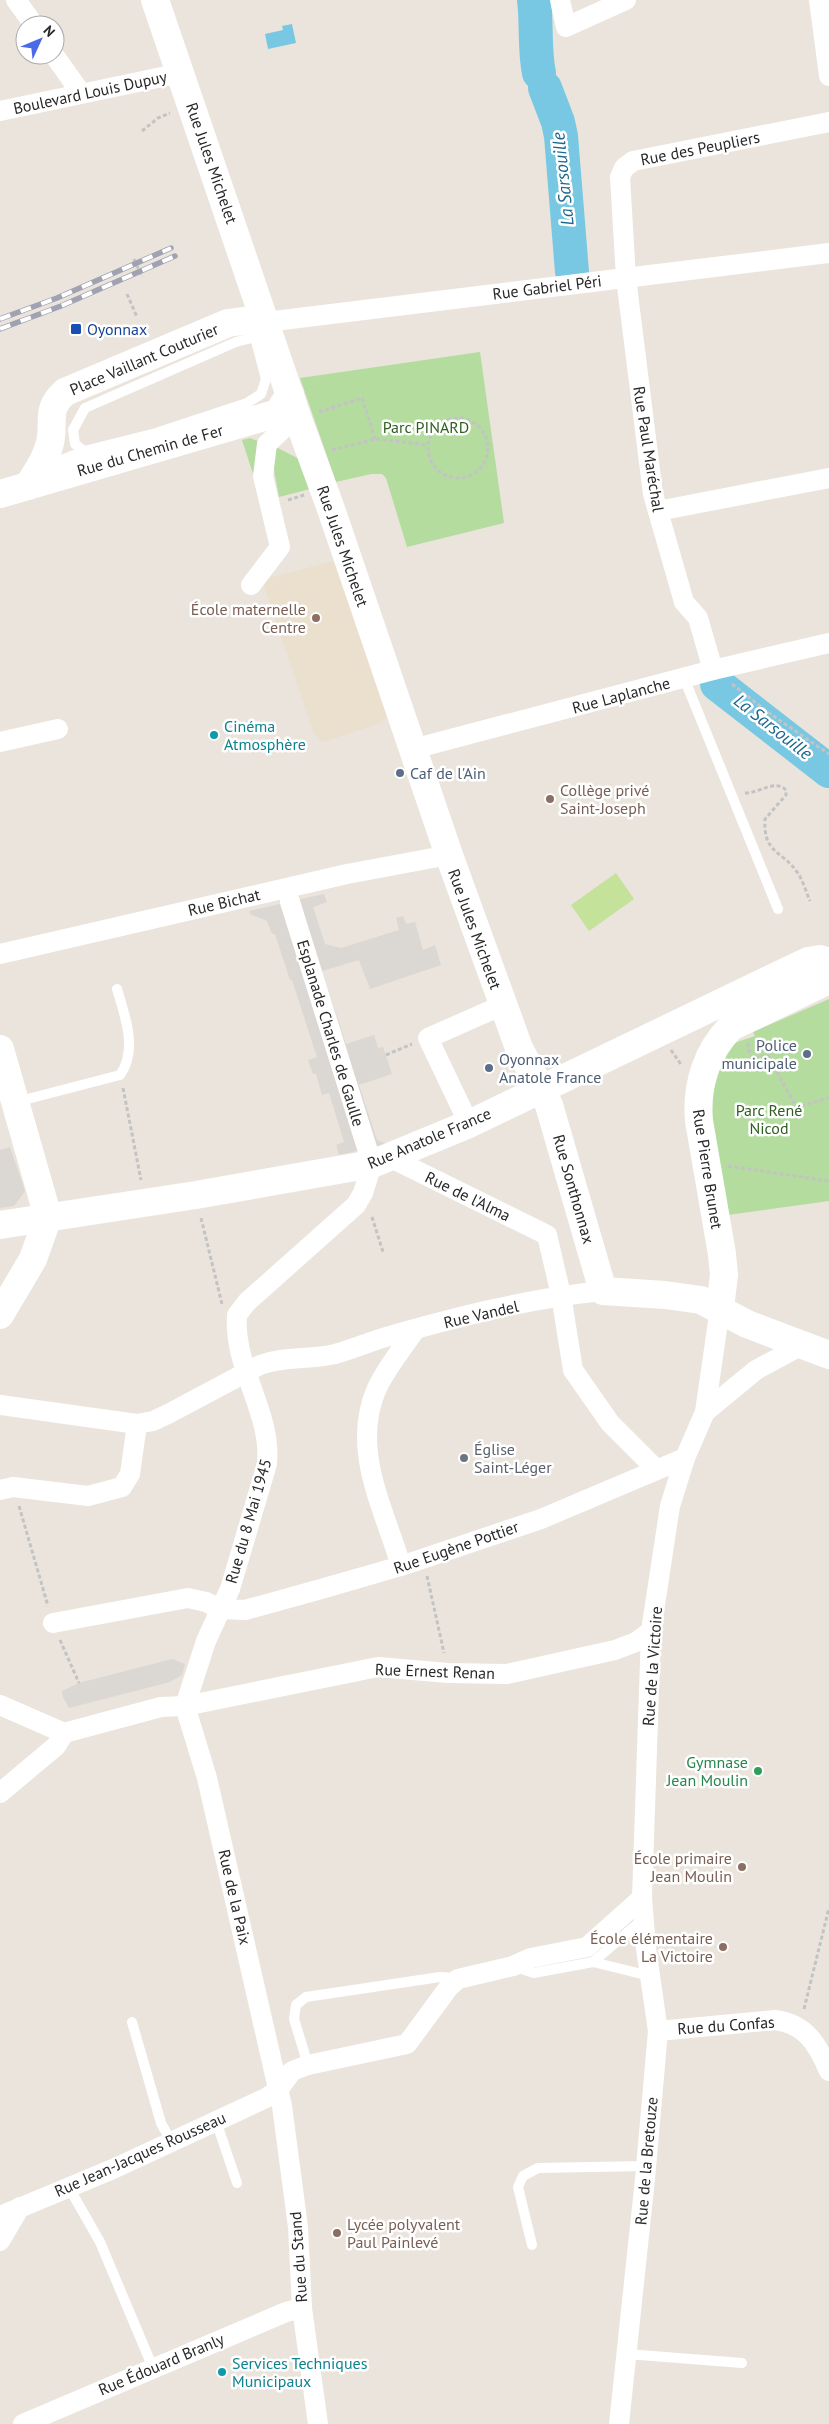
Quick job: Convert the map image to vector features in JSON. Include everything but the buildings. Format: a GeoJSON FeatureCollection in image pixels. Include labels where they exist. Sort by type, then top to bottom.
{"type":"FeatureCollection","features":[{"type":"Feature","properties":{"kind":"main road","name":"Rue Jules Michelet"},"geometry":{"type":"LineString","coordinates":[[155,0],[192,105],[284,404],[324,490],[449,856],[503,1005],[519,1048],[541,1088]]}},
{"type":"Feature","properties":{"kind":"main road","name":"Place Vaillant Couturier"},"geometry":{"type":"LineString","coordinates":[[28,486],[43,462],[50,442],[52,408],[65,392],[228,323],[250,320],[260,330]]}},
{"type":"Feature","properties":{"kind":"main road","name":"Rue du Chemin de Fer"},"geometry":{"type":"LineString","coordinates":[[0,494],[284,404]]}},
{"type":"Feature","properties":{"kind":"main road","name":"Rue Anatole France"},"geometry":{"type":"LineString","coordinates":[[0,1225],[196,1195],[380,1161],[468,1124],[808,961],[820,959],[829,962]]}},
{"type":"Feature","properties":{"kind":"main road","name":"Rue Pierre Brunet"},"geometry":{"type":"LineString","coordinates":[[720,1308],[724,1275],[698,1104],[701,1081],[708,1060],[719,1039],[731,1027],[829,980]]}},
{"type":"Feature","properties":{"kind":"main road"},"geometry":{"type":"LineString","coordinates":[[0,1048],[48,1217],[33,1259],[0,1316]]}},
{"type":"Feature","properties":{"kind":"main road","name":"Rue Sonthonnax"},"geometry":{"type":"LineString","coordinates":[[541,1088],[550,1105],[603,1291]]}},
{"type":"Feature","properties":{"kind":"main road","name":"Rue Vandel"},"geometry":{"type":"LineString","coordinates":[[603,1291],[692,1298],[720,1308],[748,1324],[829,1355]]}},
{"type":"Feature","properties":{"kind":"street"},"geometry":{"type":"LineString","coordinates":[[16,0],[27,15]]}},
{"type":"Feature","properties":{"kind":"street"},"geometry":{"type":"LineString","coordinates":[[560,0],[566,27],[626,0]]}},
{"type":"Feature","properties":{"kind":"street"},"geometry":{"type":"LineString","coordinates":[[819,0],[829,76]]}},
{"type":"Feature","properties":{"kind":"street"},"geometry":{"type":"LineString","coordinates":[[61,65],[81,93]]}},
{"type":"Feature","properties":{"kind":"street","name":"Boulevard Louis Dupuy"},"geometry":{"type":"LineString","coordinates":[[0,111],[180,73]]}},
{"type":"Feature","properties":{"kind":"street","name":"Rue des Peupliers"},"geometry":{"type":"LineString","coordinates":[[626,278],[620,178],[624,168],[633,161],[829,122]]}},
{"type":"Feature","properties":{"kind":"street","name":"Rue Gabriel Péri"},"geometry":{"type":"LineString","coordinates":[[260,330],[626,278],[829,253]]}},
{"type":"Feature","properties":{"kind":"street","name":"Rue Paul Maréchal"},"geometry":{"type":"LineString","coordinates":[[626,278],[653,494],[684,602],[698,618],[713,670]]}},
{"type":"Feature","properties":{"kind":"street"},"geometry":{"type":"LineString","coordinates":[[251,584],[280,547],[272,504],[263,476],[267,444],[286,426],[284,404]]}},
{"type":"Feature","properties":{"kind":"street"},"geometry":{"type":"LineString","coordinates":[[658,511],[829,478]]}},
{"type":"Feature","properties":{"kind":"street","name":"Rue Laplanche"},"geometry":{"type":"LineString","coordinates":[[413,749],[713,670],[829,643]]}},
{"type":"Feature","properties":{"kind":"street"},"geometry":{"type":"LineString","coordinates":[[0,742],[58,729]]}},
{"type":"Feature","properties":{"kind":"street","name":"Rue Bichat"},"geometry":{"type":"LineString","coordinates":[[0,954],[347,874],[449,856]]}},
{"type":"Feature","properties":{"kind":"street","name":"Esplanade Charles de Gaulle"},"geometry":{"type":"LineString","coordinates":[[290,902],[380,1161]]}},
{"type":"Feature","properties":{"kind":"street"},"geometry":{"type":"LineString","coordinates":[[468,1124],[428,1038],[503,1005]]}},
{"type":"Feature","properties":{"kind":"street","name":"Rue de l'Alma"},"geometry":{"type":"LineString","coordinates":[[380,1161],[547,1235],[561,1295]]}},
{"type":"Feature","properties":{"kind":"street","name":"Rue du 8 Mai 1945"},"geometry":{"type":"LineString","coordinates":[[188,1698],[206,1641],[230,1588],[267,1464],[267,1433],[240,1355],[237,1315],[247,1302],[356,1205],[380,1161]]}},
{"type":"Feature","properties":{"kind":"street","name":"Rue Vandel"},"geometry":{"type":"LineString","coordinates":[[136,1424],[153,1421],[246,1372],[274,1360],[336,1353],[414,1330],[561,1295],[603,1291]]}},
{"type":"Feature","properties":{"kind":"street"},"geometry":{"type":"LineString","coordinates":[[561,1295],[573,1370],[610,1424],[656,1469]]}},
{"type":"Feature","properties":{"kind":"street","name":"Rue de la Victoire"},"geometry":{"type":"LineString","coordinates":[[642,1898],[651,1631],[670,1506],[685,1458],[705,1412],[720,1308]]}},
{"type":"Feature","properties":{"kind":"street"},"geometry":{"type":"LineString","coordinates":[[401,1566],[367,1458],[366,1437],[367,1420],[377,1389],[414,1330]]}},
{"type":"Feature","properties":{"kind":"street","name":"Rue de la Victoire"},"geometry":{"type":"LineString","coordinates":[[705,1412],[756,1370],[804,1344]]}},
{"type":"Feature","properties":{"kind":"street"},"geometry":{"type":"LineString","coordinates":[[0,1405],[136,1424],[130,1474],[122,1487],[88,1496],[14,1486],[0,1490]]}},
{"type":"Feature","properties":{"kind":"street","name":"Rue Eugène Pottier"},"geometry":{"type":"LineString","coordinates":[[220,1610],[245,1610],[424,1559],[541,1519],[685,1458]]}},
{"type":"Feature","properties":{"kind":"street"},"geometry":{"type":"LineString","coordinates":[[53,1623],[188,1598],[206,1602],[220,1610]]}},
{"type":"Feature","properties":{"kind":"street","name":"Rue Ernest Renan"},"geometry":{"type":"LineString","coordinates":[[64,1733],[162,1707],[188,1698],[378,1667],[507,1674],[615,1650],[636,1642],[651,1631]]}},
{"type":"Feature","properties":{"kind":"street","name":"Rue de la Paix"},"geometry":{"type":"LineString","coordinates":[[188,1698],[278,2090]]}},
{"type":"Feature","properties":{"kind":"street"},"geometry":{"type":"LineString","coordinates":[[0,1705],[64,1733],[51,1750],[0,1793]]}},
{"type":"Feature","properties":{"kind":"street"},"geometry":{"type":"LineString","coordinates":[[278,2090],[292,2071],[308,2065],[408,2044],[449,1987],[458,1978],[513,1966],[531,1958],[587,1947],[642,1898]]}},
{"type":"Feature","properties":{"kind":"street","name":"Rue de la Bretouze"},"geometry":{"type":"LineString","coordinates":[[619,2424],[658,2031],[642,1898]]}},
{"type":"Feature","properties":{"kind":"street","name":"Rue du Confas"},"geometry":{"type":"LineString","coordinates":[[658,2031],[775,2020],[788,2021],[812,2037],[829,2071]]}},
{"type":"Feature","properties":{"kind":"street","name":"Rue Jean-Jacques Rousseau"},"geometry":{"type":"LineString","coordinates":[[0,2216],[112,2169],[266,2098],[278,2090]]}},
{"type":"Feature","properties":{"kind":"street","name":"Rue du Stand"},"geometry":{"type":"LineString","coordinates":[[278,2090],[298,2227],[302,2308],[318,2424]]}},
{"type":"Feature","properties":{"kind":"street"},"geometry":{"type":"LineString","coordinates":[[0,2241],[20,2207]]}},
{"type":"Feature","properties":{"kind":"street","name":"Rue Édouard Branly"},"geometry":{"type":"LineString","coordinates":[[22,2424],[286,2312],[302,2308]]}},
{"type":"Feature","properties":{"kind":"lane"},"geometry":{"type":"LineString","coordinates":[[28,486],[62,460],[84,451],[120,444],[247,403],[260,394],[266,379],[260,330],[85,408],[73,430],[75,444],[84,451]]}},
{"type":"Feature","properties":{"kind":"lane"},"geometry":{"type":"LineString","coordinates":[[68,474],[84,451]]}},
{"type":"Feature","properties":{"kind":"lane"},"geometry":{"type":"LineString","coordinates":[[684,678],[778,909]]}},
{"type":"Feature","properties":{"kind":"lane"},"geometry":{"type":"LineString","coordinates":[[15,1102],[120,1075],[128,1060],[129,1049],[127,1024],[117,989]]}},
{"type":"Feature","properties":{"kind":"lane"},"geometry":{"type":"LineString","coordinates":[[593,1962],[644,1919]]}},
{"type":"Feature","properties":{"kind":"lane"},"geometry":{"type":"LineString","coordinates":[[513,1966],[534,1973],[593,1962],[650,1976]]}},
{"type":"Feature","properties":{"kind":"lane"},"geometry":{"type":"LineString","coordinates":[[308,2065],[294,2019],[296,2005],[306,1997],[440,1977],[458,1978]]}},
{"type":"Feature","properties":{"kind":"lane"},"geometry":{"type":"LineString","coordinates":[[132,2022],[161,2122],[171,2141]]}},
{"type":"Feature","properties":{"kind":"lane"},"geometry":{"type":"LineString","coordinates":[[216,2121],[238,2183]]}},
{"type":"Feature","properties":{"kind":"lane"},"geometry":{"type":"LineString","coordinates":[[532,2245],[518,2187],[523,2176],[538,2168],[646,2166]]}},
{"type":"Feature","properties":{"kind":"lane"},"geometry":{"type":"LineString","coordinates":[[68,2186],[100,2242],[153,2368]]}},
{"type":"Feature","properties":{"kind":"lane"},"geometry":{"type":"LineString","coordinates":[[627,2354],[742,2363]]}},
{"type":"Feature","properties":{"kind":"path"},"geometry":{"type":"LineString","coordinates":[[142,131],[158,118],[192,105]]}},
{"type":"Feature","properties":{"kind":"path"},"geometry":{"type":"LineString","coordinates":[[134,259],[142,277]]}},
{"type":"Feature","properties":{"kind":"path"},"geometry":{"type":"LineString","coordinates":[[127,294],[137,318]]}},
{"type":"Feature","properties":{"kind":"path"},"geometry":{"type":"LineString","coordinates":[[312,414],[362,398],[374,439]]}},
{"type":"Feature","properties":{"kind":"path"},"geometry":{"type":"LineString","coordinates":[[451,418],[460,418],[478,425],[484,432],[488,450],[486,460],[474,474],[455,478],[437,471],[431,463],[427,444],[435,428],[451,418]]}},
{"type":"Feature","properties":{"kind":"path"},"geometry":{"type":"LineString","coordinates":[[326,452],[374,439],[427,444]]}},
{"type":"Feature","properties":{"kind":"path"},"geometry":{"type":"LineString","coordinates":[[272,504],[324,490]]}},
{"type":"Feature","properties":{"kind":"path"},"geometry":{"type":"LineString","coordinates":[[713,670],[815,746],[829,754]]}},
{"type":"Feature","properties":{"kind":"path"},"geometry":{"type":"LineString","coordinates":[[728,786],[741,793],[753,793],[776,785],[786,790],[786,795],[765,819],[765,836],[774,853],[798,873],[810,901]]}},
{"type":"Feature","properties":{"kind":"path"},"geometry":{"type":"LineString","coordinates":[[661,1033],[680,1065],[701,1081]]}},
{"type":"Feature","properties":{"kind":"path"},"geometry":{"type":"LineString","coordinates":[[386,1055],[428,1038]]}},
{"type":"Feature","properties":{"kind":"path"},"geometry":{"type":"LineString","coordinates":[[752,1059],[768,1056],[796,1107],[829,1098]]}},
{"type":"Feature","properties":{"kind":"path"},"geometry":{"type":"LineString","coordinates":[[123,1087],[146,1203]]}},
{"type":"Feature","properties":{"kind":"path"},"geometry":{"type":"LineString","coordinates":[[706,1162],[829,1181]]}},
{"type":"Feature","properties":{"kind":"path"},"geometry":{"type":"LineString","coordinates":[[196,1195],[221,1303]]}},
{"type":"Feature","properties":{"kind":"path"},"geometry":{"type":"LineString","coordinates":[[370,1210],[383,1252]]}},
{"type":"Feature","properties":{"kind":"path"},"geometry":{"type":"LineString","coordinates":[[25,1526],[47,1603]]}},
{"type":"Feature","properties":{"kind":"path"},"geometry":{"type":"LineString","coordinates":[[424,1559],[448,1672]]}},
{"type":"Feature","properties":{"kind":"path"},"geometry":{"type":"LineString","coordinates":[[53,1623],[79,1683]]}},
{"type":"Feature","properties":{"kind":"path"},"geometry":{"type":"LineString","coordinates":[[800,2028],[829,1908]]}},
{"type":"Feature","properties":{"kind":"shaded area","name":"École maternelle Centre"},"geometry":{"type":"Polygon","coordinates":[[[336,560],[388,713],[381,723],[323,742],[314,734],[262,580],[336,560]]]}},
{"type":"Feature","properties":{"kind":"shaded area"},"geometry":{"type":"Polygon","coordinates":[[[324,894],[327,902],[313,907],[325,944],[341,948],[399,930],[396,918],[403,916],[406,924],[415,922],[423,950],[435,945],[441,965],[370,989],[359,960],[322,971],[346,1044],[374,1035],[378,1048],[383,1047],[392,1074],[359,1085],[377,1140],[387,1144],[339,1155],[336,1145],[344,1142],[329,1093],[322,1095],[316,1074],[313,1074],[308,1060],[317,1057],[292,980],[290,980],[275,934],[272,934],[267,921],[250,914],[249,911],[324,894]]]}},
{"type":"Feature","properties":{"kind":"shaded area"},"geometry":{"type":"Polygon","coordinates":[[[10,1147],[25,1191],[14,1206],[0,1208],[0,1150],[10,1147]]]}},
{"type":"Feature","properties":{"kind":"shaded area"},"geometry":{"type":"Polygon","coordinates":[[[172,1659],[185,1664],[182,1675],[170,1682],[69,1708],[63,1697],[62,1691],[79,1683],[172,1659]]]}},
{"type":"Feature","properties":{"kind":"green space","name":"Parc PINARD"},"geometry":{"type":"Polygon","coordinates":[[[480,352],[504,523],[407,547],[386,478],[382,474],[371,474],[336,482],[300,378],[480,352]]]}},
{"type":"Feature","properties":{"kind":"green space"},"geometry":{"type":"Polygon","coordinates":[[[250,438],[260,442],[255,480],[242,440],[250,438]]]}},
{"type":"Feature","properties":{"kind":"green space"},"geometry":{"type":"Polygon","coordinates":[[[274,446],[301,460],[310,489],[279,497],[274,470],[274,446]]]}},
{"type":"Feature","properties":{"kind":"green space"},"geometry":{"type":"Polygon","coordinates":[[[616,873],[634,899],[589,931],[571,905],[616,873]]]}},
{"type":"Feature","properties":{"kind":"green space","name":"Parc René Nicod"},"geometry":{"type":"Polygon","coordinates":[[[829,999],[829,1201],[720,1216],[706,1115],[726,1049],[731,1044],[755,1036],[753,1032],[829,999]]]}},
{"type":"Feature","properties":{"kind":"water"},"geometry":{"type":"Polygon","coordinates":[[[292,24],[296,43],[268,49],[265,34],[283,30],[282,26],[292,24]]]}},
{"type":"Feature","properties":{"kind":"waterway","name":"La Sarsouille"},"geometry":{"type":"LineString","coordinates":[[534,0],[539,73]]}},
{"type":"Feature","properties":{"kind":"waterway","name":"La Sarsouille"},"geometry":{"type":"LineString","coordinates":[[545,88],[558,122],[561,136],[572,272]]}},
{"type":"Feature","properties":{"kind":"waterway","name":"La Sarsouille"},"geometry":{"type":"LineString","coordinates":[[717,684],[829,771]]}},
{"type":"Feature","properties":{"kind":"railway"},"geometry":{"type":"LineString","coordinates":[[0,319],[57,298],[171,248]]}},
{"type":"Feature","properties":{"kind":"railway"},"geometry":{"type":"LineString","coordinates":[[0,329],[61,306],[175,256]]}},
{"type":"Feature","properties":{"kind":"place","name":"Oyonnax"},"geometry":{"type":"Point","coordinates":[76,329]}},
{"type":"Feature","properties":{"kind":"place","name":"École maternelle Centre"},"geometry":{"type":"Point","coordinates":[316,618]}},
{"type":"Feature","properties":{"kind":"place","name":"Cinéma Atmosphère"},"geometry":{"type":"Point","coordinates":[214,735]}},
{"type":"Feature","properties":{"kind":"place","name":"Caf de l'Ain"},"geometry":{"type":"Point","coordinates":[400,773]}},
{"type":"Feature","properties":{"kind":"place","name":"Collège privé Saint-Joseph"},"geometry":{"type":"Point","coordinates":[550,799]}},
{"type":"Feature","properties":{"kind":"place","name":"Police municipale"},"geometry":{"type":"Point","coordinates":[807,1054]}},
{"type":"Feature","properties":{"kind":"place","name":"Oyonnax Anatole France"},"geometry":{"type":"Point","coordinates":[489,1068]}},
{"type":"Feature","properties":{"kind":"place","name":"Église Saint-Léger"},"geometry":{"type":"Point","coordinates":[464,1458]}},
{"type":"Feature","properties":{"kind":"place","name":"Gymnase Jean Moulin"},"geometry":{"type":"Point","coordinates":[758,1771]}},
{"type":"Feature","properties":{"kind":"place","name":"École primaire Jean Moulin"},"geometry":{"type":"Point","coordinates":[742,1867]}},
{"type":"Feature","properties":{"kind":"place","name":"École élémentaire La Victoire"},"geometry":{"type":"Point","coordinates":[723,1947]}},
{"type":"Feature","properties":{"kind":"place","name":"Lycée polyvalent Paul Painlevé"},"geometry":{"type":"Point","coordinates":[337,2233]}},
{"type":"Feature","properties":{"kind":"place","name":"Services Techniques Municipaux"},"geometry":{"type":"Point","coordinates":[222,2372]}}]}
